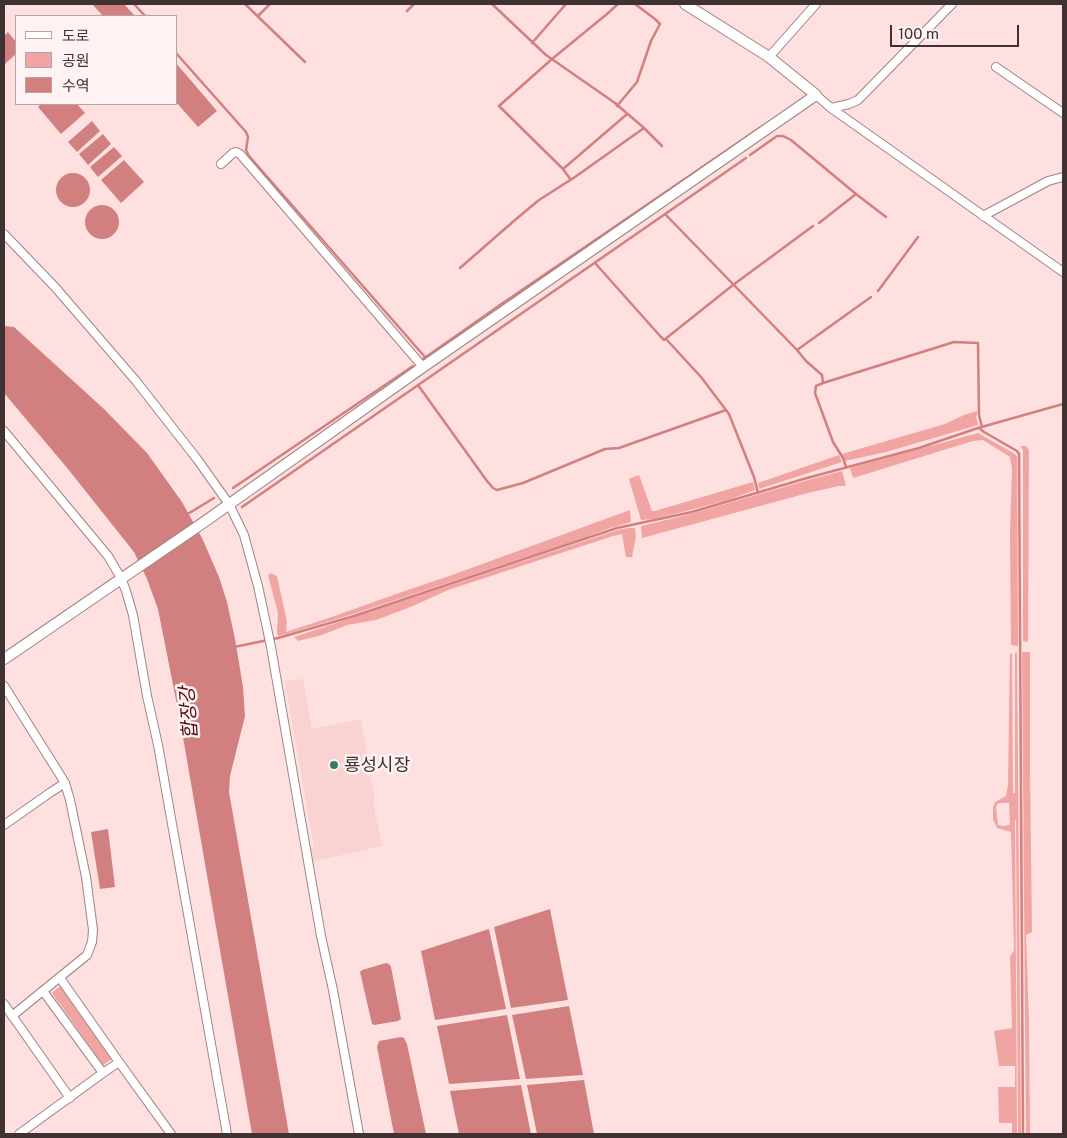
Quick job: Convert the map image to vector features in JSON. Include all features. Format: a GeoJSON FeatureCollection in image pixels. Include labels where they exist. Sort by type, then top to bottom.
{"type":"FeatureCollection","features":[{"type":"Feature","properties":{"kind":"street"},"geometry":{"type":"LineString","coordinates":[[684,4],[769,57],[830,108],[1063,272]]}},
{"type":"Feature","properties":{"kind":"street"},"geometry":{"type":"LineString","coordinates":[[769,57],[816,4]]}},
{"type":"Feature","properties":{"kind":"street"},"geometry":{"type":"LineString","coordinates":[[830,108],[858,100],[952,4]]}},
{"type":"Feature","properties":{"kind":"street"},"geometry":{"type":"LineString","coordinates":[[996,67],[1063,113]]}},
{"type":"Feature","properties":{"kind":"street"},"geometry":{"type":"LineString","coordinates":[[4,659],[204,522],[423,367],[816,95]]}},
{"type":"Feature","properties":{"kind":"street"},"geometry":{"type":"LineString","coordinates":[[221,164],[233,153],[240,154],[423,367]]}},
{"type":"Feature","properties":{"kind":"street"},"geometry":{"type":"LineString","coordinates":[[983,216],[1048,181],[1063,177]]}},
{"type":"Feature","properties":{"kind":"street"},"geometry":{"type":"LineString","coordinates":[[4,234],[60,293],[136,380],[229,504],[246,542],[271,647],[321,936],[333,990],[359,1134]]}},
{"type":"Feature","properties":{"kind":"street"},"geometry":{"type":"LineString","coordinates":[[4,431],[125,576],[126,591],[133,615],[147,696],[158,745],[227,1134]]}},
{"type":"Feature","properties":{"kind":"street"},"geometry":{"type":"LineString","coordinates":[[4,686],[65,784],[86,876],[93,930],[92,942],[87,955],[12,1016]]}},
{"type":"Feature","properties":{"kind":"street"},"geometry":{"type":"LineString","coordinates":[[4,825],[50,792],[65,784]]}},
{"type":"Feature","properties":{"kind":"street"},"geometry":{"type":"LineString","coordinates":[[60,978],[171,1134]]}},
{"type":"Feature","properties":{"kind":"street"},"geometry":{"type":"LineString","coordinates":[[43,991],[103,1073]]}},
{"type":"Feature","properties":{"kind":"street"},"geometry":{"type":"LineString","coordinates":[[4,1004],[70,1098]]}},
{"type":"Feature","properties":{"kind":"street"},"geometry":{"type":"LineString","coordinates":[[18,1134],[119,1062]]}},
{"type":"Feature","properties":{"kind":"shaded area","name":"룡성시장"},"geometry":{"type":"Polygon","coordinates":[[[303,679],[312,729],[361,719],[375,801],[373,802],[382,846],[311,862],[308,849],[314,848],[285,681],[303,679]]]}},
{"type":"Feature","properties":{"kind":"green space"},"geometry":{"type":"Polygon","coordinates":[[[977,411],[978,425],[886,452],[845,461],[842,454],[945,424],[977,411]]]}},
{"type":"Feature","properties":{"kind":"green space"},"geometry":{"type":"Polygon","coordinates":[[[978,433],[1015,454],[1017,457],[1018,646],[1011,645],[1010,533],[1012,469],[1010,457],[983,440],[973,441],[853,478],[850,468],[978,433]]]}},
{"type":"Feature","properties":{"kind":"green space"},"geometry":{"type":"Polygon","coordinates":[[[1020,446],[1026,446],[1029,450],[1028,642],[1023,641],[1023,450],[1020,446]]]}},
{"type":"Feature","properties":{"kind":"green space"},"geometry":{"type":"Polygon","coordinates":[[[839,455],[842,462],[759,489],[758,483],[839,455]]]}},
{"type":"Feature","properties":{"kind":"green space"},"geometry":{"type":"Polygon","coordinates":[[[842,471],[846,486],[808,493],[642,538],[641,526],[691,514],[842,471]]]}},
{"type":"Feature","properties":{"kind":"green space"},"geometry":{"type":"Polygon","coordinates":[[[639,475],[652,511],[753,482],[755,490],[728,500],[690,510],[654,519],[641,520],[629,479],[639,475]]]}},
{"type":"Feature","properties":{"kind":"green space"},"geometry":{"type":"Polygon","coordinates":[[[630,510],[631,522],[353,614],[278,636],[278,613],[268,575],[271,573],[277,576],[287,622],[286,632],[455,574],[630,510]]]}},
{"type":"Feature","properties":{"kind":"green space"},"geometry":{"type":"Polygon","coordinates":[[[635,528],[636,536],[632,557],[626,557],[622,534],[613,536],[448,590],[376,620],[347,625],[322,635],[298,641],[294,637],[618,530],[635,528]]]}},
{"type":"Feature","properties":{"kind":"green space"},"geometry":{"type":"Polygon","coordinates":[[[1017,652],[1021,1134],[1018,1134],[1016,820],[1017,1134],[1012,1134],[1012,1123],[999,1123],[998,1087],[1015,1087],[1015,1066],[999,1066],[994,1031],[1012,1028],[1010,957],[1014,950],[1011,832],[997,828],[993,819],[993,807],[995,802],[1006,796],[1008,785],[1010,654],[1012,653],[1013,793],[1015,793],[1015,653],[1017,652]],[[998,803],[996,807],[998,825],[1004,826],[1010,823],[1009,803],[998,803]]]}},
{"type":"Feature","properties":{"kind":"green space"},"geometry":{"type":"Polygon","coordinates":[[[1022,652],[1030,652],[1032,932],[1026,935],[1030,1134],[1026,1134],[1022,652]]]}},
{"type":"Feature","properties":{"kind":"green space"},"geometry":{"type":"Polygon","coordinates":[[[60,986],[112,1059],[103,1065],[52,993],[60,986]]]}},
{"type":"Feature","properties":{"kind":"water"},"geometry":{"type":"Polygon","coordinates":[[[92,4],[124,4],[134,15],[102,15],[92,4]]]}},
{"type":"Feature","properties":{"kind":"water"},"geometry":{"type":"Polygon","coordinates":[[[8,32],[15,41],[15,55],[5,64],[4,62],[4,36],[8,32]]]}},
{"type":"Feature","properties":{"kind":"water"},"geometry":{"type":"Polygon","coordinates":[[[178,65],[217,111],[198,127],[178,104],[178,65]]]}},
{"type":"Feature","properties":{"kind":"water"},"geometry":{"type":"Polygon","coordinates":[[[40,105],[78,105],[85,113],[61,134],[38,107],[40,105]]]}},
{"type":"Feature","properties":{"kind":"water"},"geometry":{"type":"Polygon","coordinates":[[[92,121],[100,131],[77,152],[68,142],[92,121]]]}},
{"type":"Feature","properties":{"kind":"water"},"geometry":{"type":"Polygon","coordinates":[[[103,134],[111,144],[88,165],[79,154],[103,134]]]}},
{"type":"Feature","properties":{"kind":"water"},"geometry":{"type":"Polygon","coordinates":[[[114,147],[122,156],[98,177],[90,167],[114,147]]]}},
{"type":"Feature","properties":{"kind":"water"},"geometry":{"type":"Polygon","coordinates":[[[124,160],[144,182],[121,203],[101,180],[124,160]]]}},
{"type":"Feature","properties":{"kind":"water"},"geometry":{"type":"Polygon","coordinates":[[[73,173],[80,174],[85,178],[89,183],[89,197],[85,202],[80,206],[73,207],[66,206],[61,202],[57,197],[56,190],[57,183],[61,178],[66,174],[73,173]]]}},
{"type":"Feature","properties":{"kind":"water"},"geometry":{"type":"Polygon","coordinates":[[[102,205],[109,206],[114,210],[118,215],[118,229],[114,234],[109,238],[102,239],[95,238],[90,234],[86,229],[85,222],[86,215],[90,210],[95,206],[102,205]]]}},
{"type":"Feature","properties":{"kind":"water","name":"합장강"},"geometry":{"type":"Polygon","coordinates":[[[4,326],[14,327],[104,409],[147,453],[182,502],[202,538],[219,577],[235,639],[243,687],[245,716],[230,776],[229,792],[289,1134],[252,1134],[180,720],[158,609],[147,579],[134,552],[4,393],[4,326]]]}},
{"type":"Feature","properties":{"kind":"water"},"geometry":{"type":"Polygon","coordinates":[[[108,829],[115,887],[100,889],[91,832],[108,829]]]}},
{"type":"Feature","properties":{"kind":"water"},"geometry":{"type":"Polygon","coordinates":[[[550,909],[568,1000],[511,1008],[494,927],[550,909]]]}},
{"type":"Feature","properties":{"kind":"water"},"geometry":{"type":"Polygon","coordinates":[[[489,929],[506,1009],[435,1020],[421,951],[489,929]]]}},
{"type":"Feature","properties":{"kind":"water"},"geometry":{"type":"Polygon","coordinates":[[[386,963],[391,967],[401,1019],[374,1025],[372,1024],[360,972],[386,963]]]}},
{"type":"Feature","properties":{"kind":"water"},"geometry":{"type":"Polygon","coordinates":[[[569,1006],[583,1075],[526,1079],[512,1015],[569,1006]]]}},
{"type":"Feature","properties":{"kind":"water"},"geometry":{"type":"Polygon","coordinates":[[[507,1015],[520,1079],[449,1084],[437,1026],[507,1015]]]}},
{"type":"Feature","properties":{"kind":"water"},"geometry":{"type":"Polygon","coordinates":[[[404,1038],[407,1044],[426,1134],[394,1134],[377,1047],[379,1041],[404,1038]]]}},
{"type":"Feature","properties":{"kind":"water"},"geometry":{"type":"Polygon","coordinates":[[[584,1080],[594,1134],[537,1134],[527,1085],[584,1080]]]}},
{"type":"Feature","properties":{"kind":"water"},"geometry":{"type":"Polygon","coordinates":[[[521,1085],[531,1134],[459,1134],[450,1091],[521,1085]]]}},
{"type":"Feature","properties":{"kind":"waterway"},"geometry":{"type":"LineString","coordinates":[[134,4],[144,15]]}},
{"type":"Feature","properties":{"kind":"waterway"},"geometry":{"type":"LineString","coordinates":[[245,4],[305,62]]}},
{"type":"Feature","properties":{"kind":"waterway"},"geometry":{"type":"LineString","coordinates":[[258,16],[270,4]]}},
{"type":"Feature","properties":{"kind":"waterway"},"geometry":{"type":"LineString","coordinates":[[407,11],[414,4]]}},
{"type":"Feature","properties":{"kind":"waterway"},"geometry":{"type":"LineString","coordinates":[[492,4],[546,55],[615,103],[662,146]]}},
{"type":"Feature","properties":{"kind":"waterway"},"geometry":{"type":"LineString","coordinates":[[532,43],[566,4]]}},
{"type":"Feature","properties":{"kind":"waterway"},"geometry":{"type":"LineString","coordinates":[[571,180],[563,169],[499,106],[618,4]]}},
{"type":"Feature","properties":{"kind":"waterway"},"geometry":{"type":"LineString","coordinates":[[617,106],[637,82],[651,41],[660,24],[635,4]]}},
{"type":"Feature","properties":{"kind":"waterway"},"geometry":{"type":"LineString","coordinates":[[178,55],[246,132],[248,137],[246,150],[249,156],[425,357]]}},
{"type":"Feature","properties":{"kind":"waterway"},"geometry":{"type":"LineString","coordinates":[[563,169],[626,115]]}},
{"type":"Feature","properties":{"kind":"waterway"},"geometry":{"type":"LineString","coordinates":[[423,359],[764,125]]}},
{"type":"Feature","properties":{"kind":"waterway"},"geometry":{"type":"LineString","coordinates":[[460,268],[539,200],[644,128]]}},
{"type":"Feature","properties":{"kind":"waterway"},"geometry":{"type":"LineString","coordinates":[[750,155],[777,136],[783,136],[791,140],[886,217]]}},
{"type":"Feature","properties":{"kind":"waterway"},"geometry":{"type":"LineString","coordinates":[[242,507],[746,158]]}},
{"type":"Feature","properties":{"kind":"waterway"},"geometry":{"type":"LineString","coordinates":[[819,223],[856,194]]}},
{"type":"Feature","properties":{"kind":"waterway"},"geometry":{"type":"LineString","coordinates":[[665,214],[806,361],[822,375],[823,383],[954,342],[978,343],[979,415],[982,427]]}},
{"type":"Feature","properties":{"kind":"waterway"},"geometry":{"type":"LineString","coordinates":[[595,263],[664,340],[733,285],[813,226]]}},
{"type":"Feature","properties":{"kind":"waterway"},"geometry":{"type":"LineString","coordinates":[[878,291],[918,237]]}},
{"type":"Feature","properties":{"kind":"waterway"},"geometry":{"type":"LineString","coordinates":[[797,350],[871,297]]}},
{"type":"Feature","properties":{"kind":"waterway"},"geometry":{"type":"LineString","coordinates":[[666,339],[701,377],[729,414],[754,477],[758,493]]}},
{"type":"Feature","properties":{"kind":"waterway"},"geometry":{"type":"LineString","coordinates":[[233,488],[413,366]]}},
{"type":"Feature","properties":{"kind":"waterway"},"geometry":{"type":"LineString","coordinates":[[823,383],[816,386],[815,393],[833,442],[846,467]]}},
{"type":"Feature","properties":{"kind":"waterway"},"geometry":{"type":"LineString","coordinates":[[418,385],[487,481],[497,490],[523,483],[605,449],[619,448],[726,410]]}},
{"type":"Feature","properties":{"kind":"waterway"},"geometry":{"type":"LineString","coordinates":[[234,647],[278,638],[354,616],[617,528],[692,512],[807,478],[919,448],[978,428],[1063,404]]}},
{"type":"Feature","properties":{"kind":"waterway"},"geometry":{"type":"LineString","coordinates":[[979,428],[1019,454],[1023,1134]]}},
{"type":"Feature","properties":{"kind":"waterway"},"geometry":{"type":"LineString","coordinates":[[186,515],[214,498]]}},
{"type":"Feature","properties":{"kind":"place","name":"룡성시장"},"geometry":{"type":"Point","coordinates":[334,765]}}]}
